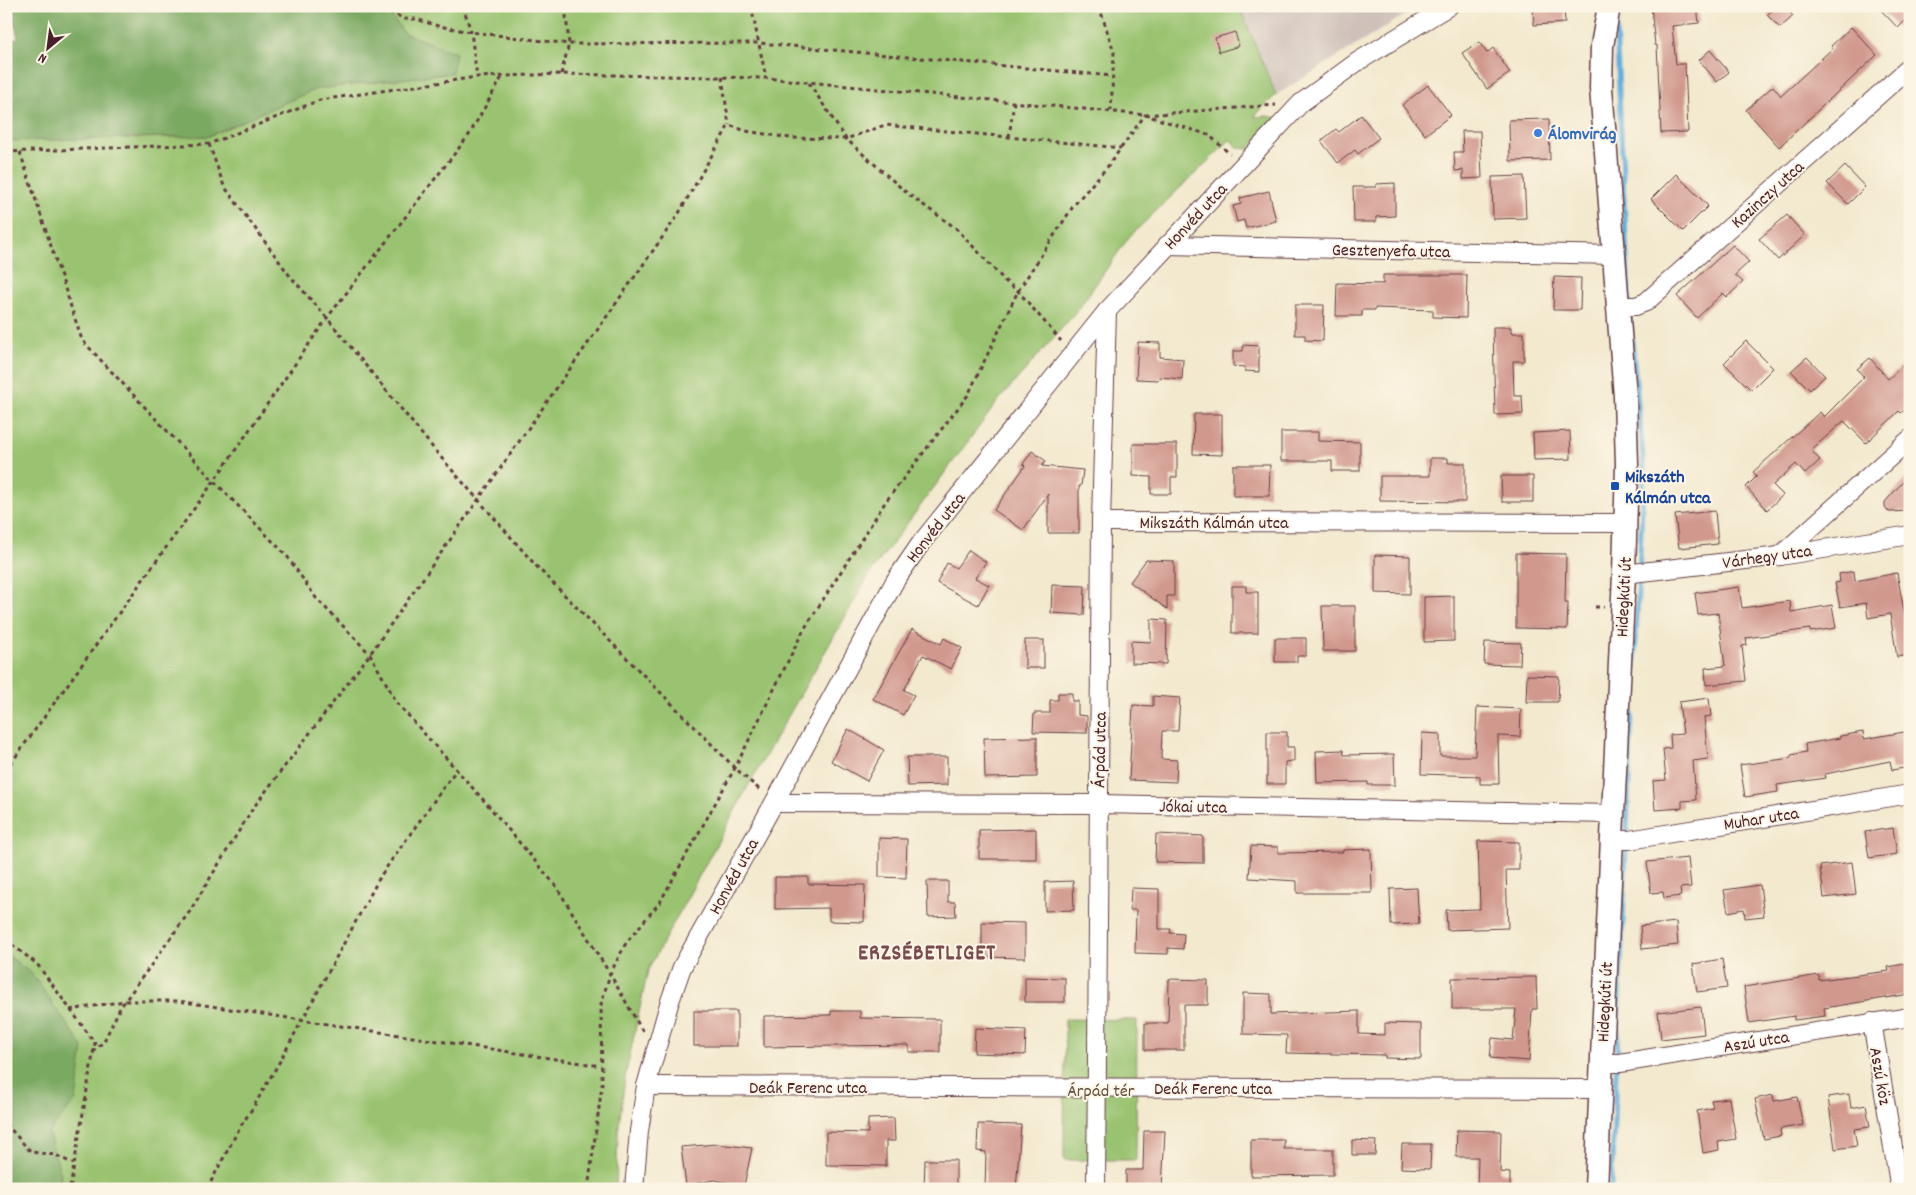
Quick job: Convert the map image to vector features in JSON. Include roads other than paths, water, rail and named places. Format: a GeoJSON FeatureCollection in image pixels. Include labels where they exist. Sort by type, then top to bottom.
{"type":"FeatureCollection","features":[{"type":"Feature","properties":{"kind":"main road","name":"Hidegkúti út"},"geometry":{"type":"LineString","coordinates":[[1596,1189],[1600,1088],[1610,1063],[1620,840],[1612,814],[1634,573],[1626,523],[1625,306],[1614,254],[1601,88],[1602,46],[1609,6]]}},
{"type":"Feature","properties":{"kind":"street","name":"Honvéd utca"},"geometry":{"type":"LineString","coordinates":[[634,1189],[639,1131],[646,1086],[682,967],[895,581],[921,543],[1107,311],[1301,103],[1357,62],[1449,6]]}},
{"type":"Feature","properties":{"kind":"street","name":"Kazinczy utca"},"geometry":{"type":"LineString","coordinates":[[1625,306],[1646,302],[1910,67]]}},
{"type":"Feature","properties":{"kind":"street","name":"Gesztenyefa utca"},"geometry":{"type":"LineString","coordinates":[[1168,245],[1614,254]]}},
{"type":"Feature","properties":{"kind":"street","name":"Árpád utca"},"geometry":{"type":"LineString","coordinates":[[1096,1189],[1101,522],[1107,311]]}},
{"type":"Feature","properties":{"kind":"street"},"geometry":{"type":"LineString","coordinates":[[1780,556],[1910,439]]}},
{"type":"Feature","properties":{"kind":"street","name":"Mikszáth Kálmán utca"},"geometry":{"type":"LineString","coordinates":[[1101,522],[1626,523]]}},
{"type":"Feature","properties":{"kind":"street","name":"Várhegy utca"},"geometry":{"type":"LineString","coordinates":[[1634,573],[1780,556],[1910,535]]}},
{"type":"Feature","properties":{"kind":"street","name":"Muhar utca"},"geometry":{"type":"LineString","coordinates":[[1620,840],[1910,794]]}},
{"type":"Feature","properties":{"kind":"street","name":"Jókai utca"},"geometry":{"type":"LineString","coordinates":[[774,803],[1099,804],[1612,814]]}},
{"type":"Feature","properties":{"kind":"street","name":"Aszú utca"},"geometry":{"type":"LineString","coordinates":[[1610,1063],[1910,1017]]}},
{"type":"Feature","properties":{"kind":"street","name":"Aszú köz"},"geometry":{"type":"LineString","coordinates":[[1872,1022],[1900,1189]]}},
{"type":"Feature","properties":{"kind":"street","name":"Deák Ferenc utca"},"geometry":{"type":"LineString","coordinates":[[646,1086],[1600,1088]]}},
{"type":"Feature","properties":{"kind":"waterway"},"geometry":{"type":"LineString","coordinates":[[1616,26],[1629,303]]}},
{"type":"Feature","properties":{"kind":"waterway"},"geometry":{"type":"LineString","coordinates":[[1630,319],[1644,467],[1634,678]]}},
{"type":"Feature","properties":{"kind":"waterway"},"geometry":{"type":"LineString","coordinates":[[1611,1189],[1632,714]]}},
{"type":"Feature","properties":{"kind":"place","name":"Álomvirág"},"geometry":{"type":"Point","coordinates":[1538,133]}},
{"type":"Feature","properties":{"kind":"place","name":"Mikszáth Kálmán utca"},"geometry":{"type":"Point","coordinates":[1615,486]}},
{"type":"Feature","properties":{"kind":"district","name":"ERZSÉBETLIGET"},"geometry":{"type":"Point","coordinates":[927,951]}},
{"type":"Feature","properties":{"kind":"park label","name":"Árpád tér"},"geometry":{"type":"Point","coordinates":[1101,1090]}}]}
